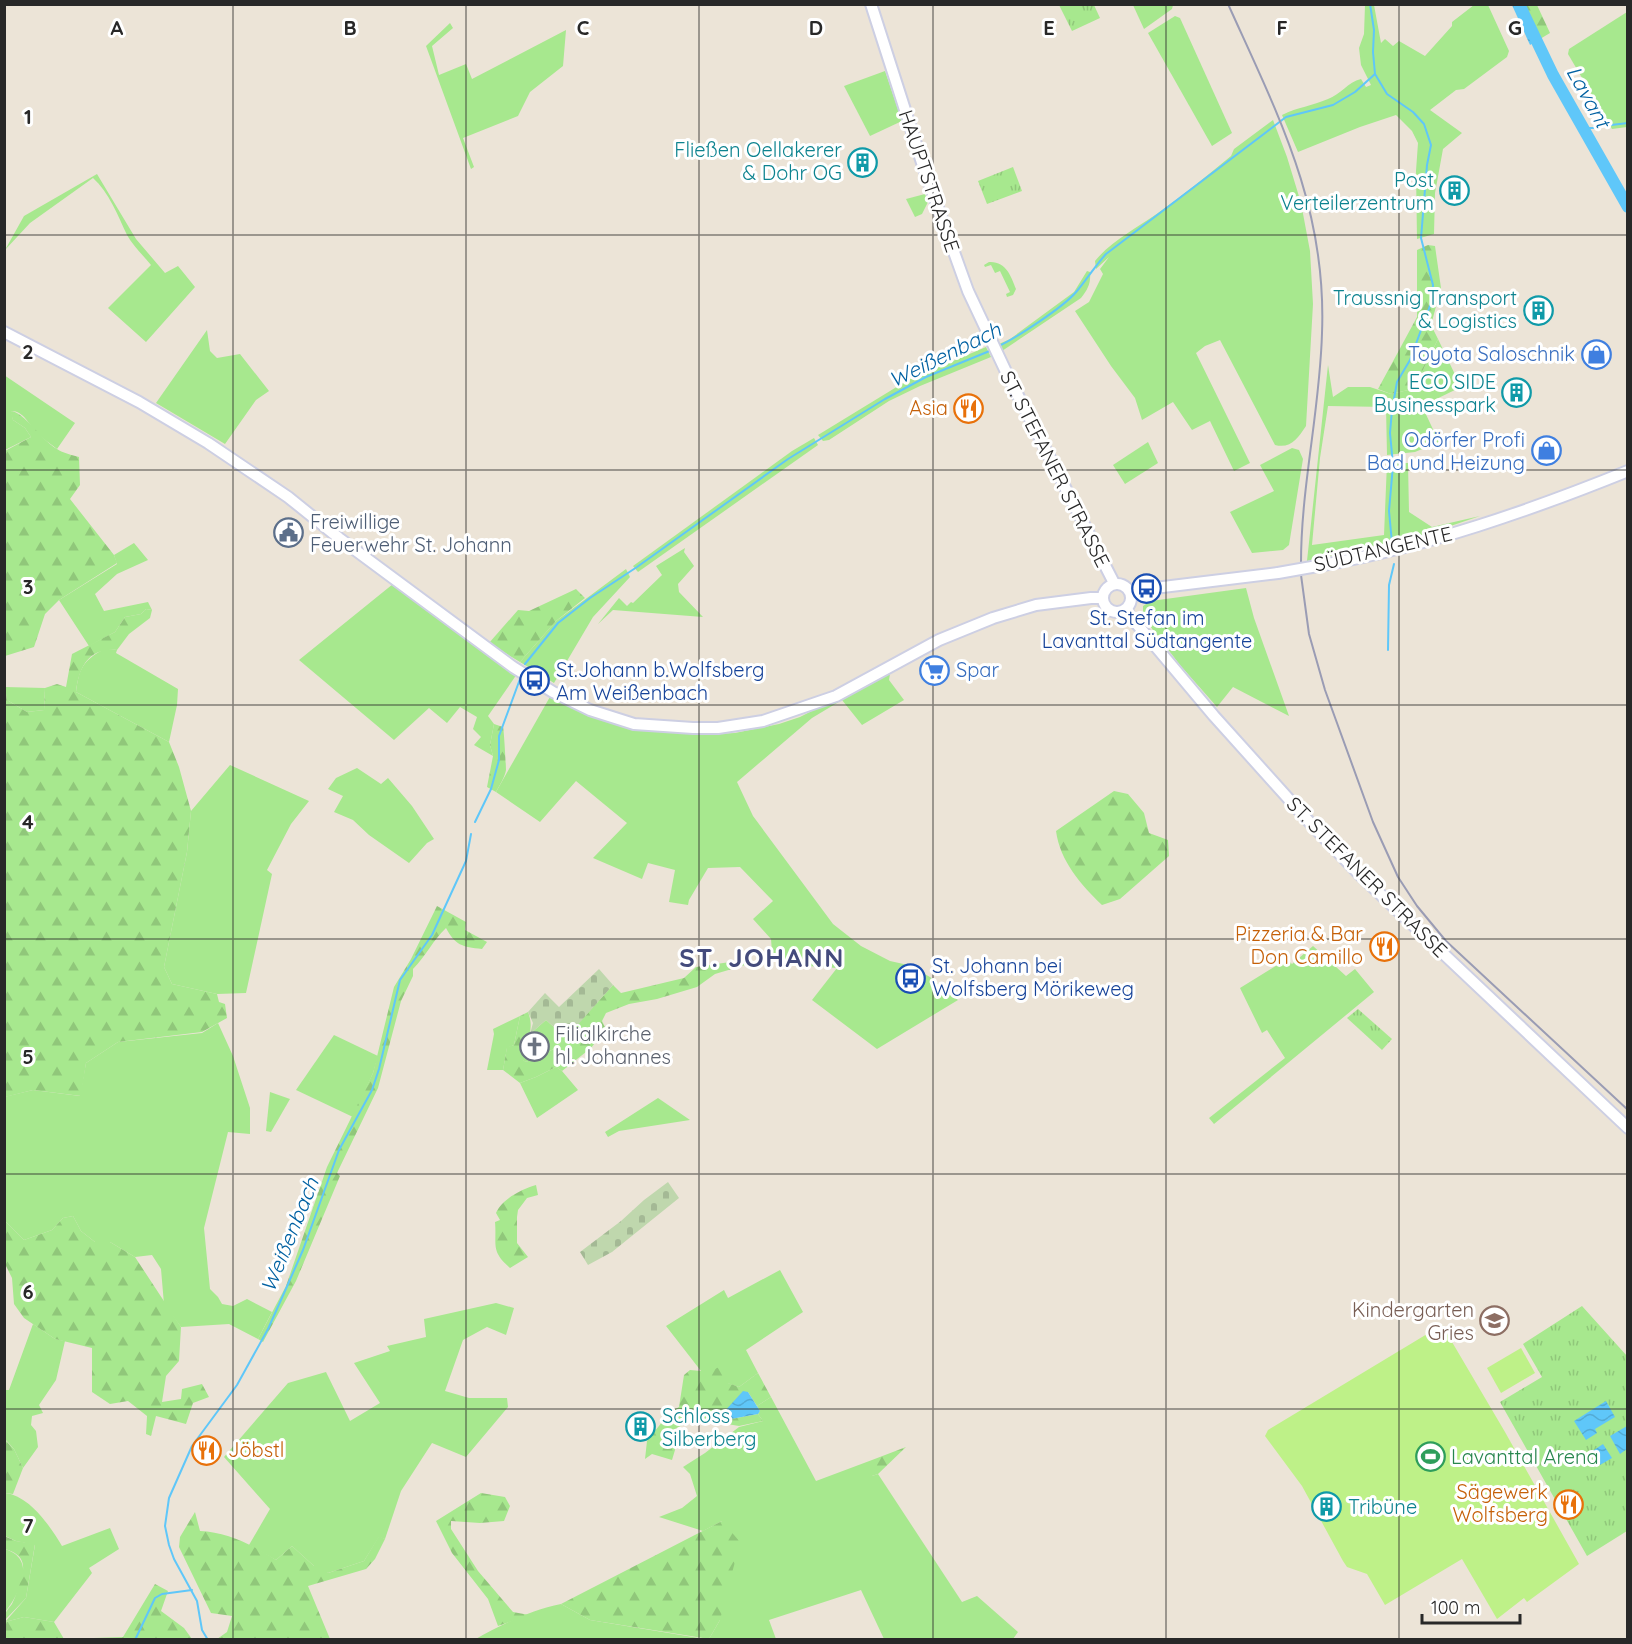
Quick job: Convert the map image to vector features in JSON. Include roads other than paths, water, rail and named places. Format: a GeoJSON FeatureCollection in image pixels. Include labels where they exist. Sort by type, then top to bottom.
{"type":"FeatureCollection","features":[{"type":"Feature","properties":{"kind":"main road","name":"HAUPTSTRASSE"},"geometry":{"type":"LineString","coordinates":[[871,4],[924,169],[969,291],[995,349]]}},
{"type":"Feature","properties":{"kind":"main road"},"geometry":{"type":"LineString","coordinates":[[4,332],[129,397],[208,443],[288,497],[339,538],[488,648],[553,692],[572,703],[634,724],[718,728],[764,722],[836,696],[939,640],[993,618],[1036,605],[1103,598]]}},
{"type":"Feature","properties":{"kind":"main road","name":"ST. STEFANER STRASSE"},"geometry":{"type":"LineString","coordinates":[[995,349],[1114,583]]}},
{"type":"Feature","properties":{"kind":"main road","name":"SÜDTANGENTE"},"geometry":{"type":"LineString","coordinates":[[1130,591],[1278,573],[1362,558],[1515,514],[1628,471]]}},
{"type":"Feature","properties":{"kind":"main road"},"geometry":{"type":"LineString","coordinates":[[1114,583],[1124,585],[1130,591],[1131,599],[1125,610],[1112,611],[1104,604],[1103,598],[1107,588],[1114,583]]}},
{"type":"Feature","properties":{"kind":"main road","name":"ST. STEFANER STRASSE"},"geometry":{"type":"LineString","coordinates":[[1125,610],[1214,716],[1359,874],[1628,1128]]}},
{"type":"Feature","properties":{"kind":"water"},"geometry":{"type":"Polygon","coordinates":[[[1512,5],[1524,5],[1540,39],[1530,45],[1512,5]]]}},
{"type":"Feature","properties":{"kind":"water"},"geometry":{"type":"Polygon","coordinates":[[[743,1391],[748,1392],[760,1411],[758,1414],[731,1419],[724,1417],[723,1413],[743,1391]]]}},
{"type":"Feature","properties":{"kind":"water"},"geometry":{"type":"Polygon","coordinates":[[[1606,1401],[1615,1417],[1595,1429],[1597,1433],[1586,1440],[1574,1421],[1606,1401]]]}},
{"type":"Feature","properties":{"kind":"water"},"geometry":{"type":"Polygon","coordinates":[[[1627,1426],[1627,1449],[1620,1454],[1610,1436],[1627,1426]]]}},
{"type":"Feature","properties":{"kind":"water"},"geometry":{"type":"Polygon","coordinates":[[[1603,1444],[1612,1458],[1600,1465],[1591,1452],[1603,1444]]]}},
{"type":"Feature","properties":{"kind":"waterway"},"geometry":{"type":"LineString","coordinates":[[1370,4],[1374,30],[1375,74],[1387,94],[1413,112],[1424,124],[1431,145],[1427,165],[1421,238],[1433,285],[1431,303],[1410,360],[1397,382],[1392,410],[1390,433],[1393,465],[1389,511],[1392,543]]}},
{"type":"Feature","properties":{"kind":"waterway","name":"Lavant"},"geometry":{"type":"LineString","coordinates":[[1519,4],[1553,75],[1628,207]]}},
{"type":"Feature","properties":{"kind":"waterway","name":"Weißenbach"},"geometry":{"type":"LineString","coordinates":[[997,347],[1027,330],[1071,298],[1106,254],[1286,117],[1333,105],[1355,92],[1375,74]]}},
{"type":"Feature","properties":{"kind":"waterway"},"geometry":{"type":"LineString","coordinates":[[1611,125],[1628,123]]}},
{"type":"Feature","properties":{"kind":"waterway"},"geometry":{"type":"LineString","coordinates":[[1583,128],[1599,128]]}},
{"type":"Feature","properties":{"kind":"waterway","name":"Weißenbach"},"geometry":{"type":"LineString","coordinates":[[525,664],[558,623],[590,598],[788,459],[885,399],[926,377],[992,350]]}},
{"type":"Feature","properties":{"kind":"waterway"},"geometry":{"type":"LineString","coordinates":[[1388,650],[1389,585],[1394,564]]}},
{"type":"Feature","properties":{"kind":"waterway","name":"Weißenbach"},"geometry":{"type":"LineString","coordinates":[[475,822],[491,789],[499,760],[499,736],[520,679]]}},
{"type":"Feature","properties":{"kind":"waterway","name":"Weißenbach"},"geometry":{"type":"LineString","coordinates":[[208,1640],[202,1630],[197,1601],[169,1545],[165,1526],[169,1498],[192,1446],[237,1385],[268,1329],[303,1250],[339,1150],[372,1090],[400,980],[432,935],[466,861],[471,834]]}},
{"type":"Feature","properties":{"kind":"waterway"},"geometry":{"type":"LineString","coordinates":[[135,1640],[155,1598],[162,1594],[192,1590]]}},
{"type":"Feature","properties":{"kind":"railway"},"geometry":{"type":"LineString","coordinates":[[1228,4],[1296,163],[1308,203],[1316,244],[1321,287],[1321,362],[1304,505],[1301,563]]}},
{"type":"Feature","properties":{"kind":"railway"},"geometry":{"type":"LineString","coordinates":[[1301,575],[1309,634],[1325,690],[1373,822],[1398,877],[1417,906],[1446,941],[1628,1110]]}},
{"type":"Feature","properties":{"kind":"place","name":"Fließen Oellakerer & Dohr OG"},"geometry":{"type":"Point","coordinates":[863,162]}},
{"type":"Feature","properties":{"kind":"place","name":"Post Verteilerzentrum"},"geometry":{"type":"Point","coordinates":[1455,191]}},
{"type":"Feature","properties":{"kind":"place","name":"Traussnig Transport & Logistics"},"geometry":{"type":"Point","coordinates":[1538,310]}},
{"type":"Feature","properties":{"kind":"place","name":"Toyota Saloschnik"},"geometry":{"type":"Point","coordinates":[1596,354]}},
{"type":"Feature","properties":{"kind":"place","name":"ECO SIDE Businesspark"},"geometry":{"type":"Point","coordinates":[1517,393]}},
{"type":"Feature","properties":{"kind":"place","name":"Asia"},"geometry":{"type":"Point","coordinates":[969,408]}},
{"type":"Feature","properties":{"kind":"place","name":"Odörfer Profi Bad und Heizung"},"geometry":{"type":"Point","coordinates":[1546,451]}},
{"type":"Feature","properties":{"kind":"place","name":"Freiwillige Feuerwehr St. Johann"},"geometry":{"type":"Point","coordinates":[289,533]}},
{"type":"Feature","properties":{"kind":"place","name":"St. Stefan im Lavanttal Südtangente"},"geometry":{"type":"Point","coordinates":[1147,588]}},
{"type":"Feature","properties":{"kind":"place","name":"Spar"},"geometry":{"type":"Point","coordinates":[935,670]}},
{"type":"Feature","properties":{"kind":"place","name":"St.Johann b.Wolfsberg Am Weißenbach"},"geometry":{"type":"Point","coordinates":[535,681]}},
{"type":"Feature","properties":{"kind":"place","name":"Pizzeria & Bar Don Camillo"},"geometry":{"type":"Point","coordinates":[1384,946]}},
{"type":"Feature","properties":{"kind":"place","name":"St. Johann bei Wolfsberg Mörikeweg"},"geometry":{"type":"Point","coordinates":[911,978]}},
{"type":"Feature","properties":{"kind":"place","name":"Filialkirche hl. Johannes"},"geometry":{"type":"Point","coordinates":[534,1046]}},
{"type":"Feature","properties":{"kind":"place","name":"Kindergarten Gries"},"geometry":{"type":"Point","coordinates":[1495,1321]}},
{"type":"Feature","properties":{"kind":"place","name":"Schloss Silberberg"},"geometry":{"type":"Point","coordinates":[641,1427]}},
{"type":"Feature","properties":{"kind":"place","name":"Jöbstl"},"geometry":{"type":"Point","coordinates":[207,1450]}},
{"type":"Feature","properties":{"kind":"place","name":"Lavanttal Arena"},"geometry":{"type":"Point","coordinates":[1430,1457]}},
{"type":"Feature","properties":{"kind":"place","name":"Sägewerk Wolfsberg"},"geometry":{"type":"Point","coordinates":[1569,1504]}},
{"type":"Feature","properties":{"kind":"place","name":"Tribüne"},"geometry":{"type":"Point","coordinates":[1327,1507]}},
{"type":"Feature","properties":{"kind":"district","name":"ST. JOHANN"},"geometry":{"type":"Point","coordinates":[762,958]}}]}
